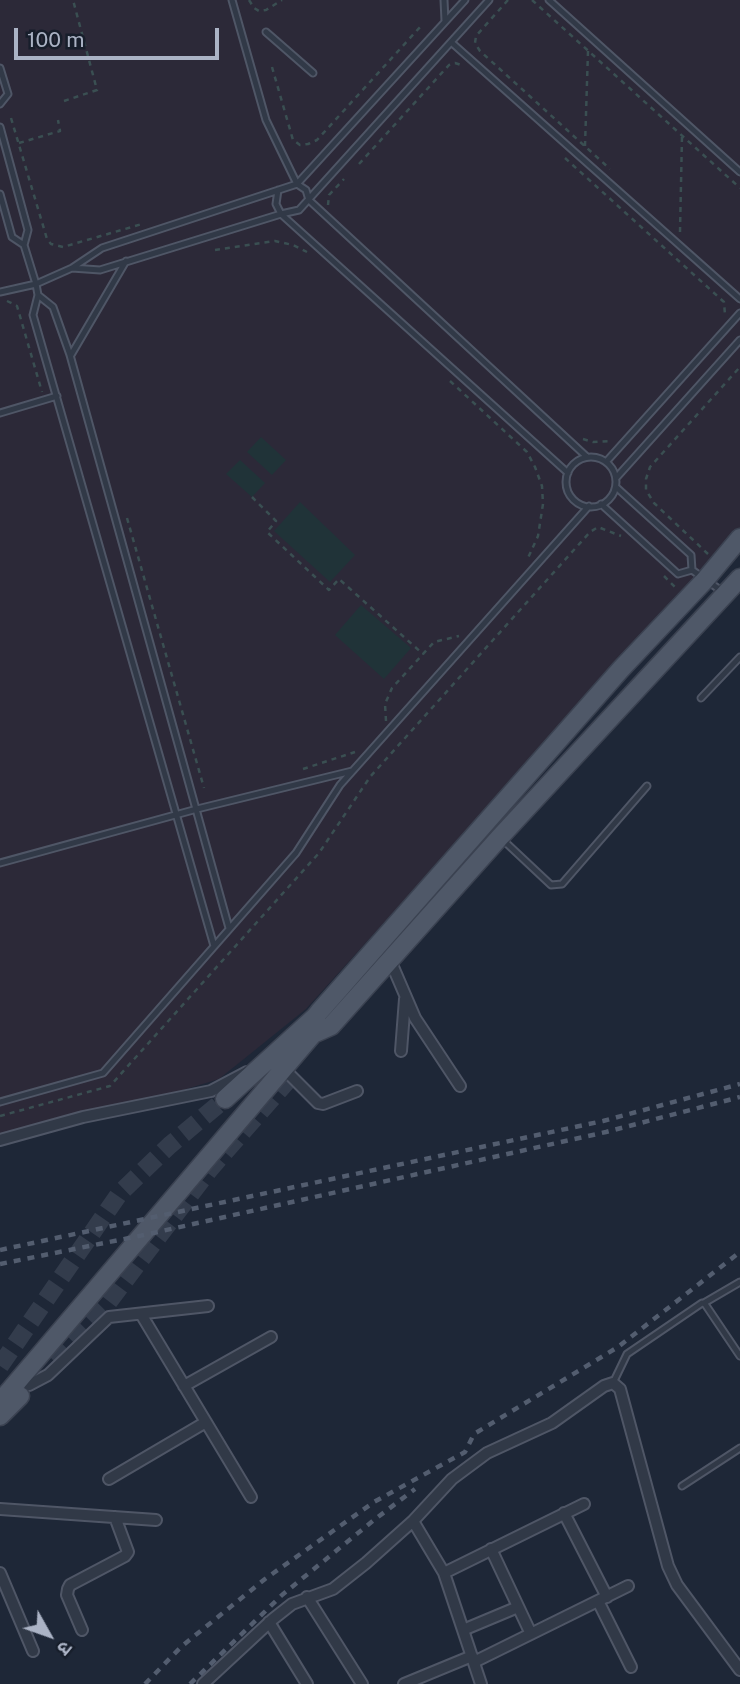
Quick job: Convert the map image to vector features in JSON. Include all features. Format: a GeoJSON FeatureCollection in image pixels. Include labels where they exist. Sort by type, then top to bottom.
{"type":"FeatureCollection","features":[{"type":"Feature","properties":{"kind":"main road"},"geometry":{"type":"LineString","coordinates":[[0,1402],[288,1074],[319,1026],[698,575],[740,538]]}},
{"type":"Feature","properties":{"kind":"main road"},"geometry":{"type":"LineString","coordinates":[[225,1099],[268,1060],[319,1026],[390,960],[499,837],[736,583]]}},
{"type":"Feature","properties":{"kind":"main road"},"geometry":{"type":"LineString","coordinates":[[0,1416],[52,1359]]}},
{"type":"Feature","properties":{"kind":"street"},"geometry":{"type":"LineString","coordinates":[[390,960],[415,1018],[460,1086]]}},
{"type":"Feature","properties":{"kind":"street"},"geometry":{"type":"LineString","coordinates":[[401,1051],[405,996]]}},
{"type":"Feature","properties":{"kind":"street"},"geometry":{"type":"LineString","coordinates":[[0,1140],[82,1117],[211,1091],[268,1060]]}},
{"type":"Feature","properties":{"kind":"street"},"geometry":{"type":"LineString","coordinates":[[288,1074],[323,1104],[356,1091]]}},
{"type":"Feature","properties":{"kind":"street"},"geometry":{"type":"LineString","coordinates":[[29,1385],[48,1375],[102,1322],[116,1315],[208,1306]]}},
{"type":"Feature","properties":{"kind":"street"},"geometry":{"type":"LineString","coordinates":[[141,1314],[251,1497]]}},
{"type":"Feature","properties":{"kind":"street"},"geometry":{"type":"LineString","coordinates":[[184,1386],[271,1337]]}},
{"type":"Feature","properties":{"kind":"street"},"geometry":{"type":"LineString","coordinates":[[203,1684],[292,1604],[332,1589],[366,1563],[413,1521],[452,1479],[487,1453],[552,1423],[604,1386],[613,1383],[620,1389],[668,1566],[677,1585],[740,1670]]}},
{"type":"Feature","properties":{"kind":"street"},"geometry":{"type":"LineString","coordinates":[[109,1479],[206,1422]]}},
{"type":"Feature","properties":{"kind":"street"},"geometry":{"type":"LineString","coordinates":[[444,1573],[584,1504]]}},
{"type":"Feature","properties":{"kind":"street"},"geometry":{"type":"LineString","coordinates":[[0,1509],[156,1520]]}},
{"type":"Feature","properties":{"kind":"street"},"geometry":{"type":"LineString","coordinates":[[564,1513],[631,1667]]}},
{"type":"Feature","properties":{"kind":"street"},"geometry":{"type":"LineString","coordinates":[[82,1630],[67,1595],[68,1589],[70,1585],[128,1552],[115,1517]]}},
{"type":"Feature","properties":{"kind":"street"},"geometry":{"type":"LineString","coordinates":[[413,1521],[444,1573],[481,1684]]}},
{"type":"Feature","properties":{"kind":"street"},"geometry":{"type":"LineString","coordinates":[[491,1549],[531,1634]]}},
{"type":"Feature","properties":{"kind":"street"},"geometry":{"type":"LineString","coordinates":[[0,1573],[33,1651]]}},
{"type":"Feature","properties":{"kind":"street"},"geometry":{"type":"LineString","coordinates":[[404,1684],[531,1634],[628,1586]]}},
{"type":"Feature","properties":{"kind":"street"},"geometry":{"type":"LineString","coordinates":[[307,1597],[362,1684]]}},
{"type":"Feature","properties":{"kind":"street"},"geometry":{"type":"LineString","coordinates":[[463,1630],[518,1607]]}},
{"type":"Feature","properties":{"kind":"street"},"geometry":{"type":"LineString","coordinates":[[269,1622],[307,1684]]}},
{"type":"Feature","properties":{"kind":"lane"},"geometry":{"type":"LineString","coordinates":[[232,0],[266,120],[296,184],[306,190],[309,200],[587,457]]}},
{"type":"Feature","properties":{"kind":"lane"},"geometry":{"type":"LineString","coordinates":[[444,0],[445,21]]}},
{"type":"Feature","properties":{"kind":"lane"},"geometry":{"type":"LineString","coordinates":[[0,292],[36,284],[72,268],[102,248],[296,184],[465,0]]}},
{"type":"Feature","properties":{"kind":"lane"},"geometry":{"type":"LineString","coordinates":[[72,268],[100,270],[299,210],[489,0]]}},
{"type":"Feature","properties":{"kind":"lane"},"geometry":{"type":"LineString","coordinates":[[549,0],[740,172]]}},
{"type":"Feature","properties":{"kind":"lane"},"geometry":{"type":"LineString","coordinates":[[266,32],[313,74]]}},
{"type":"Feature","properties":{"kind":"lane"},"geometry":{"type":"LineString","coordinates":[[451,42],[740,299]]}},
{"type":"Feature","properties":{"kind":"lane"},"geometry":{"type":"LineString","coordinates":[[0,68],[8,94],[0,104]]}},
{"type":"Feature","properties":{"kind":"lane"},"geometry":{"type":"LineString","coordinates":[[0,127],[28,230],[24,245],[38,295],[33,314],[214,946]]}},
{"type":"Feature","properties":{"kind":"lane"},"geometry":{"type":"LineString","coordinates":[[278,190],[276,204],[281,214],[568,473]]}},
{"type":"Feature","properties":{"kind":"lane"},"geometry":{"type":"LineString","coordinates":[[0,194],[12,237],[24,245]]}},
{"type":"Feature","properties":{"kind":"lane"},"geometry":{"type":"LineString","coordinates":[[70,355],[126,261]]}},
{"type":"Feature","properties":{"kind":"lane"},"geometry":{"type":"LineString","coordinates":[[38,295],[53,307],[70,355],[229,928]]}},
{"type":"Feature","properties":{"kind":"lane"},"geometry":{"type":"LineString","coordinates":[[606,462],[740,313]]}},
{"type":"Feature","properties":{"kind":"lane"},"geometry":{"type":"LineString","coordinates":[[616,478],[740,340]]}},
{"type":"Feature","properties":{"kind":"lane"},"geometry":{"type":"LineString","coordinates":[[0,413],[57,396]]}},
{"type":"Feature","properties":{"kind":"lane"},"geometry":{"type":"LineString","coordinates":[[587,457],[606,462],[616,478],[612,495],[601,504],[589,506],[575,501],[569,494],[568,473],[574,464],[587,457]]}},
{"type":"Feature","properties":{"kind":"lane"},"geometry":{"type":"LineString","coordinates":[[616,487],[691,555],[698,575]]}},
{"type":"Feature","properties":{"kind":"lane"},"geometry":{"type":"LineString","coordinates":[[601,504],[678,574],[736,583]]}},
{"type":"Feature","properties":{"kind":"lane"},"geometry":{"type":"LineString","coordinates":[[0,1102],[103,1073],[296,853],[352,771],[589,506]]}},
{"type":"Feature","properties":{"kind":"lane"},"geometry":{"type":"LineString","coordinates":[[701,698],[740,657]]}},
{"type":"Feature","properties":{"kind":"lane"},"geometry":{"type":"LineString","coordinates":[[621,669],[639,687]]}},
{"type":"Feature","properties":{"kind":"lane"},"geometry":{"type":"LineString","coordinates":[[0,863],[197,809],[352,771]]}},
{"type":"Feature","properties":{"kind":"lane"},"geometry":{"type":"LineString","coordinates":[[499,837],[551,885],[562,884],[647,786]]}},
{"type":"Feature","properties":{"kind":"lane"},"geometry":{"type":"LineString","coordinates":[[613,1383],[627,1354],[740,1282]]}},
{"type":"Feature","properties":{"kind":"lane"},"geometry":{"type":"LineString","coordinates":[[704,1303],[740,1356]]}},
{"type":"Feature","properties":{"kind":"lane"},"geometry":{"type":"LineString","coordinates":[[682,1486],[740,1448]]}},
{"type":"Feature","properties":{"kind":"path"},"geometry":{"type":"LineString","coordinates":[[64,101],[97,90],[73,0]]}},
{"type":"Feature","properties":{"kind":"path"},"geometry":{"type":"LineString","coordinates":[[249,0],[254,8],[260,11],[282,0]]}},
{"type":"Feature","properties":{"kind":"path"},"geometry":{"type":"LineString","coordinates":[[508,0],[476,36],[475,43],[480,51],[614,172]]}},
{"type":"Feature","properties":{"kind":"path"},"geometry":{"type":"LineString","coordinates":[[532,0],[740,188]]}},
{"type":"Feature","properties":{"kind":"path"},"geometry":{"type":"LineString","coordinates":[[272,67],[293,140],[300,145],[309,144],[317,140],[421,26]]}},
{"type":"Feature","properties":{"kind":"path"},"geometry":{"type":"LineString","coordinates":[[585,146],[588,51]]}},
{"type":"Feature","properties":{"kind":"path"},"geometry":{"type":"LineString","coordinates":[[359,164],[449,65],[455,63],[462,66]]}},
{"type":"Feature","properties":{"kind":"path"},"geometry":{"type":"LineString","coordinates":[[11,118],[47,239],[51,244],[64,247],[142,223]]}},
{"type":"Feature","properties":{"kind":"path"},"geometry":{"type":"LineString","coordinates":[[19,143],[61,131],[58,120]]}},
{"type":"Feature","properties":{"kind":"path"},"geometry":{"type":"LineString","coordinates":[[670,224],[680,232],[682,136]]}},
{"type":"Feature","properties":{"kind":"path"},"geometry":{"type":"LineString","coordinates":[[561,155],[724,302],[724,319]]}},
{"type":"Feature","properties":{"kind":"path"},"geometry":{"type":"LineString","coordinates":[[329,208],[329,195],[344,179]]}},
{"type":"Feature","properties":{"kind":"path"},"geometry":{"type":"LineString","coordinates":[[215,250],[275,241],[293,245],[312,254]]}},
{"type":"Feature","properties":{"kind":"path"},"geometry":{"type":"LineString","coordinates":[[0,302],[17,306],[43,396]]}},
{"type":"Feature","properties":{"kind":"path"},"geometry":{"type":"LineString","coordinates":[[708,554],[654,503],[646,490],[646,479],[650,467],[740,367]]}},
{"type":"Feature","properties":{"kind":"path"},"geometry":{"type":"LineString","coordinates":[[446,377],[527,452],[535,467],[542,486],[542,519],[525,566]]}},
{"type":"Feature","properties":{"kind":"path"},"geometry":{"type":"LineString","coordinates":[[579,436],[599,442],[618,438]]}},
{"type":"Feature","properties":{"kind":"path"},"geometry":{"type":"LineString","coordinates":[[252,497],[276,521],[267,532],[329,590],[339,579],[423,654]]}},
{"type":"Feature","properties":{"kind":"path"},"geometry":{"type":"LineString","coordinates":[[127,519],[204,788]]}},
{"type":"Feature","properties":{"kind":"path"},"geometry":{"type":"LineString","coordinates":[[590,533],[598,527],[623,537]]}},
{"type":"Feature","properties":{"kind":"path"},"geometry":{"type":"LineString","coordinates":[[660,572],[678,590]]}},
{"type":"Feature","properties":{"kind":"path"},"geometry":{"type":"LineString","coordinates":[[386,721],[387,697],[392,688],[434,642],[464,633]]}},
{"type":"Feature","properties":{"kind":"path"},"geometry":{"type":"LineString","coordinates":[[303,769],[360,751]]}},
{"type":"Feature","properties":{"kind":"shaded area"},"geometry":{"type":"Polygon","coordinates":[[[0,0],[740,0],[740,529],[306,1009],[219,1079],[0,1146],[0,0]]]}},
{"type":"Feature","properties":{"kind":"green space"},"geometry":{"type":"Polygon","coordinates":[[[261,437],[286,460],[272,475],[247,452],[261,437]]]}},
{"type":"Feature","properties":{"kind":"green space"},"geometry":{"type":"Polygon","coordinates":[[[240,460],[265,483],[252,497],[226,474],[240,460]]]}},
{"type":"Feature","properties":{"kind":"green space"},"geometry":{"type":"Polygon","coordinates":[[[300,502],[355,555],[330,582],[274,531],[300,502]]]}},
{"type":"Feature","properties":{"kind":"green space"},"geometry":{"type":"Polygon","coordinates":[[[361,605],[411,648],[384,679],[335,635],[361,605]]]}},
{"type":"Feature","properties":{"kind":"tunnel"},"geometry":{"type":"LineString","coordinates":[[52,1359],[107,1304],[210,1169],[290,1078]]}},
{"type":"Feature","properties":{"kind":"tunnel"},"geometry":{"type":"LineString","coordinates":[[0,1366],[119,1194],[170,1145],[225,1099]]}},
{"type":"Feature","properties":{"kind":"railway"},"geometry":{"type":"LineString","coordinates":[[0,1250],[603,1121],[740,1084]]}},
{"type":"Feature","properties":{"kind":"railway"},"geometry":{"type":"LineString","coordinates":[[0,1264],[144,1235],[606,1132],[740,1097]]}},
{"type":"Feature","properties":{"kind":"railway"},"geometry":{"type":"LineString","coordinates":[[145,1684],[182,1646],[265,1579],[374,1502],[465,1452],[474,1434],[618,1347],[740,1252]]}},
{"type":"Feature","properties":{"kind":"railway"},"geometry":{"type":"LineString","coordinates":[[190,1684],[282,1595],[415,1489]]}}]}
